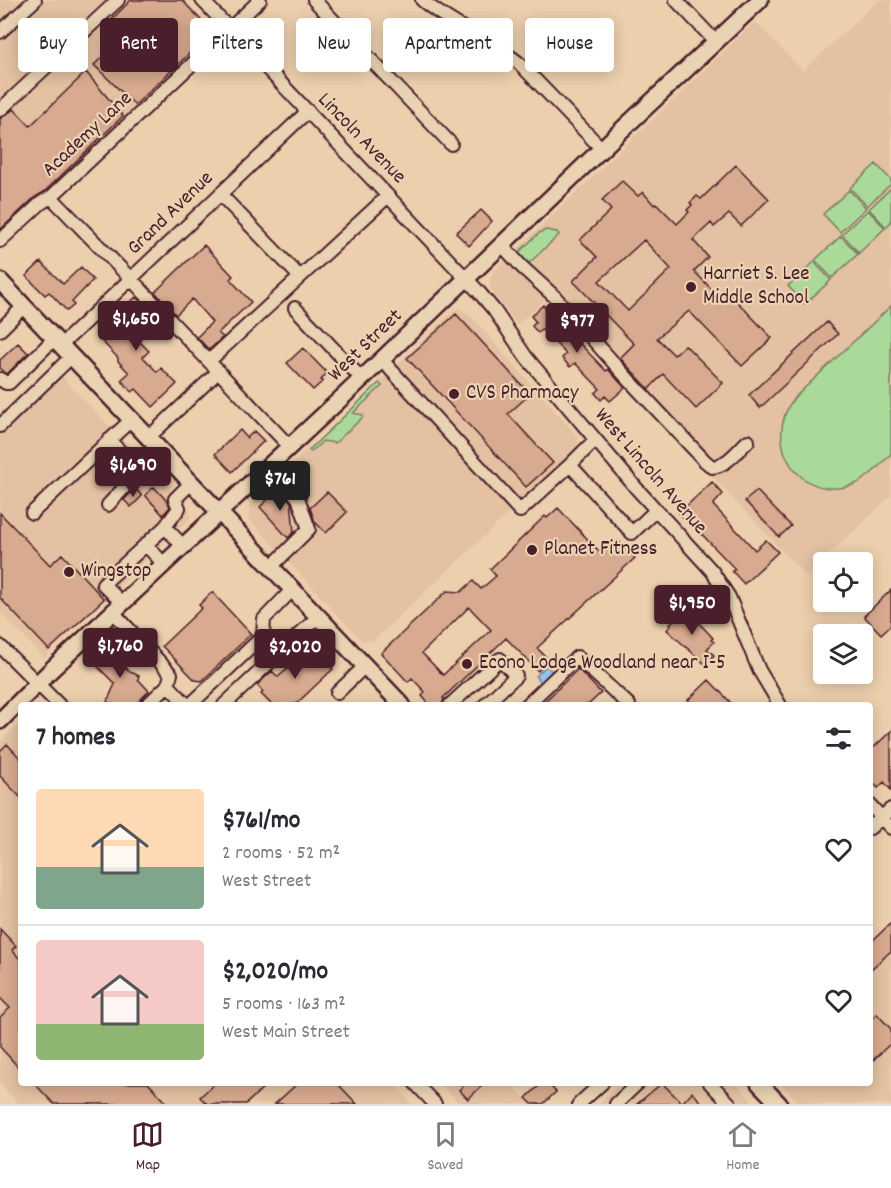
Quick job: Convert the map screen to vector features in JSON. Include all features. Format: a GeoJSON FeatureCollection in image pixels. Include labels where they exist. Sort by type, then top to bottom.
{"type":"FeatureCollection","features":[{"type":"Feature","properties":{"kind":"main road","name":"West Street"},"geometry":{"type":"LineString","coordinates":[[19,702],[760,0]]}},
{"type":"Feature","properties":{"kind":"main road"},"geometry":{"type":"LineString","coordinates":[[3,291],[24,306],[63,346],[399,702]]}},
{"type":"Feature","properties":{"kind":"main road","name":"West Street"},"geometry":{"type":"LineString","coordinates":[[0,721],[18,703]]}},
{"type":"Feature","properties":{"kind":"main road"},"geometry":{"type":"LineString","coordinates":[[762,1086],[779,1104]]}},
{"type":"Feature","properties":{"kind":"street"},"geometry":{"type":"LineString","coordinates":[[0,32],[35,0]]}},
{"type":"Feature","properties":{"kind":"street"},"geometry":{"type":"LineString","coordinates":[[0,110],[118,0]]}},
{"type":"Feature","properties":{"kind":"street","name":"Lincoln Avenue"},"geometry":{"type":"LineString","coordinates":[[202,0],[219,18]]}},
{"type":"Feature","properties":{"kind":"street","name":"Academy Lane"},"geometry":{"type":"LineString","coordinates":[[241,18],[260,0]]}},
{"type":"Feature","properties":{"kind":"street"},"geometry":{"type":"LineString","coordinates":[[314,0],[451,144]]}},
{"type":"Feature","properties":{"kind":"street"},"geometry":{"type":"LineString","coordinates":[[422,0],[434,10],[504,51],[519,63],[602,149]]}},
{"type":"Feature","properties":{"kind":"street"},"geometry":{"type":"LineString","coordinates":[[676,0],[716,42]]}},
{"type":"Feature","properties":{"kind":"street","name":"Academy Lane"},"geometry":{"type":"LineString","coordinates":[[0,241],[41,203],[51,197],[190,67]]}},
{"type":"Feature","properties":{"kind":"street","name":"Lincoln Avenue"},"geometry":{"type":"LineString","coordinates":[[271,72],[467,279]]}},
{"type":"Feature","properties":{"kind":"street","name":"Grand Avenue"},"geometry":{"type":"LineString","coordinates":[[63,346],[308,111]]}},
{"type":"Feature","properties":{"kind":"street"},"geometry":{"type":"LineString","coordinates":[[220,194],[300,277]]}},
{"type":"Feature","properties":{"kind":"street"},"geometry":{"type":"LineString","coordinates":[[209,361],[388,196]]}},
{"type":"Feature","properties":{"kind":"street"},"geometry":{"type":"LineString","coordinates":[[51,197],[290,447]]}},
{"type":"Feature","properties":{"kind":"street"},"geometry":{"type":"LineString","coordinates":[[502,245],[555,297],[628,379],[712,467],[717,467],[727,461],[748,441]]}},
{"type":"Feature","properties":{"kind":"street","name":"West Lincoln Avenue"},"geometry":{"type":"LineString","coordinates":[[467,279],[494,310],[526,357],[656,510],[712,571],[725,590],[740,620],[759,670],[778,702]]}},
{"type":"Feature","properties":{"kind":"street"},"geometry":{"type":"LineString","coordinates":[[0,330],[24,306]]}},
{"type":"Feature","properties":{"kind":"street"},"geometry":{"type":"LineString","coordinates":[[295,308],[362,379]]}},
{"type":"Feature","properties":{"kind":"street"},"geometry":{"type":"LineString","coordinates":[[0,379],[6,383],[9,382],[63,346]]}},
{"type":"Feature","properties":{"kind":"street"},"geometry":{"type":"LineString","coordinates":[[0,426],[63,346]]}},
{"type":"Feature","properties":{"kind":"street"},"geometry":{"type":"LineString","coordinates":[[382,360],[520,511],[596,440]]}},
{"type":"Feature","properties":{"kind":"street"},"geometry":{"type":"LineString","coordinates":[[149,437],[219,371]]}},
{"type":"Feature","properties":{"kind":"street"},"geometry":{"type":"LineString","coordinates":[[32,513],[132,419]]}},
{"type":"Feature","properties":{"kind":"street"},"geometry":{"type":"LineString","coordinates":[[108,505],[137,471],[109,440]]}},
{"type":"Feature","properties":{"kind":"street"},"geometry":{"type":"LineString","coordinates":[[269,465],[298,498],[309,529],[271,567]]}},
{"type":"Feature","properties":{"kind":"street"},"geometry":{"type":"LineString","coordinates":[[570,465],[632,533],[656,510]]}},
{"type":"Feature","properties":{"kind":"street"},"geometry":{"type":"LineString","coordinates":[[150,702],[168,685],[171,674],[138,638],[103,584],[165,527],[179,508],[175,499],[192,482]]}},
{"type":"Feature","properties":{"kind":"street"},"geometry":{"type":"LineString","coordinates":[[165,527],[183,546]]}},
{"type":"Feature","properties":{"kind":"street"},"geometry":{"type":"LineString","coordinates":[[146,545],[164,564]]}},
{"type":"Feature","properties":{"kind":"street"},"geometry":{"type":"LineString","coordinates":[[191,702],[263,636],[264,619],[293,589]]}},
{"type":"Feature","properties":{"kind":"street"},"geometry":{"type":"LineString","coordinates":[[227,702],[319,616]]}},
{"type":"Feature","properties":{"kind":"street"},"geometry":{"type":"LineString","coordinates":[[0,648],[56,702]]}},
{"type":"Feature","properties":{"kind":"street"},"geometry":{"type":"LineString","coordinates":[[531,702],[577,657],[626,702]]}},
{"type":"Feature","properties":{"kind":"street"},"geometry":{"type":"LineString","coordinates":[[453,702],[500,659],[516,676],[488,702]]}},
{"type":"Feature","properties":{"kind":"street"},"geometry":{"type":"LineString","coordinates":[[337,693],[365,666]]}},
{"type":"Feature","properties":{"kind":"street"},"geometry":{"type":"LineString","coordinates":[[168,685],[185,702]]}},
{"type":"Feature","properties":{"kind":"street"},"geometry":{"type":"LineString","coordinates":[[873,825],[886,814],[891,828]]}},
{"type":"Feature","properties":{"kind":"street"},"geometry":{"type":"LineString","coordinates":[[418,1086],[435,1104]]}},
{"type":"Feature","properties":{"kind":"street"},"geometry":{"type":"LineString","coordinates":[[579,1104],[599,1086]]}},
{"type":"Feature","properties":{"kind":"street"},"geometry":{"type":"LineString","coordinates":[[616,1104],[635,1086]]}},
{"type":"Feature","properties":{"kind":"street"},"geometry":{"type":"LineString","coordinates":[[713,1086],[730,1104]]}},
{"type":"Feature","properties":{"kind":"shaded area"},"geometry":{"type":"Polygon","coordinates":[[[0,0],[184,0],[201,18],[190,18],[190,60],[178,71],[178,18],[100,18],[100,72],[177,72],[0,235],[0,0]]]}},
{"type":"Feature","properties":{"kind":"shaded area","name":"Harriet S. Lee Middle School"},"geometry":{"type":"Polygon","coordinates":[[[879,0],[891,0],[891,496],[832,552],[813,552],[813,569],[806,576],[545,299],[517,325],[492,291],[489,282],[492,273],[755,22],[803,71],[879,0]]]}},
{"type":"Feature","properties":{"kind":"shaded area"},"geometry":{"type":"Polygon","coordinates":[[[457,308],[468,313],[578,437],[578,448],[374,640],[362,641],[249,519],[249,505],[457,308]]]}},
{"type":"Feature","properties":{"kind":"shaded area"},"geometry":{"type":"Polygon","coordinates":[[[54,369],[189,508],[190,518],[44,658],[0,612],[0,422],[54,369]]]}},
{"type":"Feature","properties":{"kind":"shaded area"},"geometry":{"type":"Polygon","coordinates":[[[18,725],[18,1086],[270,1086],[251,1104],[19,1104],[0,1084],[0,742],[18,725]]]}},
{"type":"Feature","properties":{"kind":"shaded area"},"geometry":{"type":"Polygon","coordinates":[[[889,924],[891,926],[891,1104],[800,1104],[783,1086],[873,1086],[873,939],[889,924]]]}},
{"type":"Feature","properties":{"kind":"shaded area"},"geometry":{"type":"Polygon","coordinates":[[[271,1086],[396,1086],[412,1104],[252,1104],[271,1086]]]}},
{"type":"Feature","properties":{"kind":"shaded area"},"geometry":{"type":"Polygon","coordinates":[[[443,1086],[513,1086],[530,1104],[460,1104],[443,1086]]]}},
{"type":"Feature","properties":{"kind":"shaded area"},"geometry":{"type":"Polygon","coordinates":[[[617,1086],[738,1086],[755,1104],[598,1104],[617,1086]]]}},
{"type":"Feature","properties":{"kind":"green space"},"geometry":{"type":"Polygon","coordinates":[[[876,164],[891,180],[891,184],[867,206],[850,188],[876,164]]]}},
{"type":"Feature","properties":{"kind":"green space"},"geometry":{"type":"Polygon","coordinates":[[[891,188],[891,222],[886,227],[869,209],[891,188]]]}},
{"type":"Feature","properties":{"kind":"green space"},"geometry":{"type":"Polygon","coordinates":[[[849,190],[866,208],[840,232],[823,214],[849,190]]]}},
{"type":"Feature","properties":{"kind":"green space"},"geometry":{"type":"Polygon","coordinates":[[[868,210],[885,228],[859,253],[842,234],[868,210]]]}},
{"type":"Feature","properties":{"kind":"green space"},"geometry":{"type":"Polygon","coordinates":[[[546,230],[557,232],[559,235],[526,266],[517,254],[539,233],[546,230]]]}},
{"type":"Feature","properties":{"kind":"green space"},"geometry":{"type":"Polygon","coordinates":[[[841,236],[858,254],[832,278],[815,260],[841,236]]]}},
{"type":"Feature","properties":{"kind":"green space"},"geometry":{"type":"Polygon","coordinates":[[[814,262],[831,280],[805,304],[788,286],[814,262]]]}},
{"type":"Feature","properties":{"kind":"green space"},"geometry":{"type":"Polygon","coordinates":[[[891,306],[891,454],[870,475],[855,484],[835,488],[818,486],[803,478],[792,466],[784,451],[782,434],[785,416],[794,398],[891,306]]]}},
{"type":"Feature","properties":{"kind":"green space"},"geometry":{"type":"Polygon","coordinates":[[[379,383],[382,386],[353,413],[363,415],[362,418],[335,443],[323,441],[311,452],[309,450],[379,383]]]}},
{"type":"Feature","properties":{"kind":"water"},"geometry":{"type":"Polygon","coordinates":[[[546,666],[552,671],[540,682],[536,676],[546,666]]]}},
{"type":"Feature","properties":{"kind":"building"},"geometry":{"type":"Polygon","coordinates":[[[131,0],[182,0],[199,18],[190,18],[190,53],[178,64],[178,18],[113,18],[131,0]]]}},
{"type":"Feature","properties":{"kind":"building"},"geometry":{"type":"Polygon","coordinates":[[[100,59],[100,71],[94,65],[100,59]]]}},
{"type":"Feature","properties":{"kind":"building"},"geometry":{"type":"Polygon","coordinates":[[[86,72],[123,116],[44,192],[35,197],[0,230],[0,119],[14,109],[30,126],[86,72]]]}},
{"type":"Feature","properties":{"kind":"building"},"geometry":{"type":"Polygon","coordinates":[[[101,72],[170,72],[135,105],[101,72]]]}},
{"type":"Feature","properties":{"kind":"building"},"geometry":{"type":"Polygon","coordinates":[[[736,165],[769,199],[741,226],[729,214],[714,227],[711,223],[693,240],[708,257],[694,271],[718,296],[725,289],[772,338],[742,366],[689,311],[657,338],[674,355],[685,345],[723,383],[696,409],[663,374],[649,389],[620,358],[634,344],[573,281],[597,257],[580,240],[611,210],[602,200],[622,181],[638,196],[643,192],[654,205],[656,203],[677,224],[689,212],[687,210],[692,205],[690,203],[697,196],[701,199],[736,165]],[[644,240],[599,281],[628,311],[671,269],[644,240]]]}},
{"type":"Feature","properties":{"kind":"building"},"geometry":{"type":"Polygon","coordinates":[[[481,210],[492,221],[469,246],[456,233],[481,210]]]}},
{"type":"Feature","properties":{"kind":"building"},"geometry":{"type":"Polygon","coordinates":[[[204,245],[233,276],[230,279],[251,302],[218,333],[223,337],[209,350],[197,337],[212,322],[192,299],[176,315],[155,292],[204,245]]]}},
{"type":"Feature","properties":{"kind":"building"},"geometry":{"type":"Polygon","coordinates":[[[41,262],[63,284],[81,267],[93,280],[72,302],[74,305],[67,311],[49,292],[45,295],[26,276],[41,262]]]}},
{"type":"Feature","properties":{"kind":"building"},"geometry":{"type":"Polygon","coordinates":[[[136,297],[159,320],[138,340],[149,351],[143,357],[157,372],[161,368],[177,384],[153,407],[136,389],[132,392],[121,380],[129,373],[96,335],[136,297]]]}},
{"type":"Feature","properties":{"kind":"building"},"geometry":{"type":"Polygon","coordinates":[[[543,305],[625,388],[610,401],[605,396],[601,400],[595,393],[600,389],[575,363],[570,367],[562,358],[566,354],[542,329],[538,333],[532,326],[536,322],[531,316],[543,305]]]}},
{"type":"Feature","properties":{"kind":"building"},"geometry":{"type":"Polygon","coordinates":[[[456,314],[530,394],[508,414],[553,463],[526,487],[407,358],[456,314]]]}},
{"type":"Feature","properties":{"kind":"building"},"geometry":{"type":"Polygon","coordinates":[[[827,322],[838,334],[760,408],[749,395],[827,322]]]}},
{"type":"Feature","properties":{"kind":"building"},"geometry":{"type":"Polygon","coordinates":[[[18,343],[28,353],[7,374],[0,368],[0,360],[18,343]]]}},
{"type":"Feature","properties":{"kind":"building"},"geometry":{"type":"Polygon","coordinates":[[[303,348],[327,373],[321,380],[323,381],[313,390],[287,363],[303,348]]]}},
{"type":"Feature","properties":{"kind":"building"},"geometry":{"type":"Polygon","coordinates":[[[240,430],[247,438],[254,431],[264,441],[232,472],[215,454],[240,430]]]}},
{"type":"Feature","properties":{"kind":"building"},"geometry":{"type":"Polygon","coordinates":[[[712,482],[723,494],[713,505],[755,550],[766,540],[778,552],[744,584],[732,571],[735,569],[679,513],[712,482]]]}},
{"type":"Feature","properties":{"kind":"building"},"geometry":{"type":"Polygon","coordinates":[[[154,487],[170,507],[163,515],[145,495],[154,487]]]}},
{"type":"Feature","properties":{"kind":"building"},"geometry":{"type":"Polygon","coordinates":[[[135,488],[142,496],[131,507],[124,500],[135,488]]]}},
{"type":"Feature","properties":{"kind":"building"},"geometry":{"type":"Polygon","coordinates":[[[279,488],[291,502],[294,532],[288,538],[260,507],[279,488]]]}},
{"type":"Feature","properties":{"kind":"building"},"geometry":{"type":"Polygon","coordinates":[[[757,491],[791,526],[779,537],[745,501],[757,491]]]}},
{"type":"Feature","properties":{"kind":"building"},"geometry":{"type":"Polygon","coordinates":[[[327,492],[347,512],[326,533],[315,522],[310,508],[327,492]]]}},
{"type":"Feature","properties":{"kind":"building"},"geometry":{"type":"Polygon","coordinates":[[[558,508],[599,551],[618,541],[635,558],[537,648],[549,660],[538,671],[506,638],[443,698],[443,702],[427,702],[422,696],[425,692],[412,678],[408,682],[381,653],[447,591],[461,592],[473,581],[481,589],[496,576],[490,569],[545,516],[547,518],[558,508]],[[469,607],[422,653],[443,675],[491,630],[469,607]]]}},
{"type":"Feature","properties":{"kind":"building"},"geometry":{"type":"Polygon","coordinates":[[[0,513],[50,565],[62,554],[104,599],[49,650],[0,598],[0,513]]]}},
{"type":"Feature","properties":{"kind":"building"},"geometry":{"type":"Polygon","coordinates":[[[891,590],[891,625],[881,634],[864,616],[868,612],[873,612],[873,607],[891,590]]]}},
{"type":"Feature","properties":{"kind":"building"},"geometry":{"type":"Polygon","coordinates":[[[212,592],[251,634],[202,681],[195,680],[162,646],[202,608],[199,605],[212,592]]]}},
{"type":"Feature","properties":{"kind":"building"},"geometry":{"type":"Polygon","coordinates":[[[685,608],[713,638],[711,640],[714,642],[707,649],[714,655],[706,665],[667,630],[685,608]]]}},
{"type":"Feature","properties":{"kind":"building"},"geometry":{"type":"Polygon","coordinates":[[[104,645],[129,671],[139,676],[138,679],[149,691],[140,702],[107,702],[115,684],[90,659],[104,645]]]}},
{"type":"Feature","properties":{"kind":"building"},"geometry":{"type":"Polygon","coordinates":[[[315,650],[333,669],[298,702],[269,702],[261,694],[263,692],[257,685],[272,671],[278,677],[309,651],[311,654],[315,650]]]}},
{"type":"Feature","properties":{"kind":"building"},"geometry":{"type":"Polygon","coordinates":[[[578,669],[601,693],[591,702],[544,702],[578,669]]]}},
{"type":"Feature","properties":{"kind":"building"},"geometry":{"type":"Polygon","coordinates":[[[709,680],[730,702],[690,702],[688,700],[709,680]]]}},
{"type":"Feature","properties":{"kind":"building"},"geometry":{"type":"Polygon","coordinates":[[[891,731],[891,790],[884,782],[878,788],[873,783],[873,748],[891,731]]]}},
{"type":"Feature","properties":{"kind":"building"},"geometry":{"type":"Polygon","coordinates":[[[7,744],[18,756],[18,795],[0,776],[0,751],[7,744]]]}},
{"type":"Feature","properties":{"kind":"building"},"geometry":{"type":"Polygon","coordinates":[[[891,923],[891,951],[873,967],[873,940],[891,923]]]}},
{"type":"Feature","properties":{"kind":"building"},"geometry":{"type":"Polygon","coordinates":[[[0,929],[16,946],[12,950],[18,957],[18,1067],[0,1047],[0,1017],[10,1008],[0,998],[0,929]]]}},
{"type":"Feature","properties":{"kind":"building"},"geometry":{"type":"Polygon","coordinates":[[[877,1014],[891,1029],[891,1043],[873,1060],[873,1017],[877,1014]]]}},
{"type":"Feature","properties":{"kind":"building"},"geometry":{"type":"Polygon","coordinates":[[[37,1086],[151,1086],[168,1104],[54,1104],[37,1086]]]}},
{"type":"Feature","properties":{"kind":"building"},"geometry":{"type":"Polygon","coordinates":[[[212,1086],[265,1086],[246,1104],[207,1104],[200,1097],[212,1086]]]}},
{"type":"Feature","properties":{"kind":"building"},"geometry":{"type":"Polygon","coordinates":[[[295,1086],[340,1086],[357,1104],[275,1104],[295,1086]]]}},
{"type":"Feature","properties":{"kind":"building"},"geometry":{"type":"Polygon","coordinates":[[[463,1086],[482,1086],[468,1099],[459,1090],[463,1086]]]}},
{"type":"Feature","properties":{"kind":"building"},"geometry":{"type":"Polygon","coordinates":[[[539,1086],[550,1086],[556,1092],[543,1104],[532,1104],[526,1098],[539,1086]]]}},
{"type":"Feature","properties":{"kind":"building"},"geometry":{"type":"Polygon","coordinates":[[[658,1086],[665,1086],[682,1103],[692,1092],[703,1104],[637,1104],[658,1086]]]}},
{"type":"Feature","properties":{"kind":"place","name":"Harriet S. Lee Middle School"},"geometry":{"type":"Point","coordinates":[691,287]}},
{"type":"Feature","properties":{"kind":"place","name":"CVS Pharmacy"},"geometry":{"type":"Point","coordinates":[454,394]}},
{"type":"Feature","properties":{"kind":"place","name":"Planet Fitness"},"geometry":{"type":"Point","coordinates":[532,550]}},
{"type":"Feature","properties":{"kind":"place","name":"Wingstop"},"geometry":{"type":"Point","coordinates":[69,572]}},
{"type":"Feature","properties":{"kind":"place","name":"Econo Lodge Woodland near I-5"},"geometry":{"type":"Point","coordinates":[467,664]}}]}
